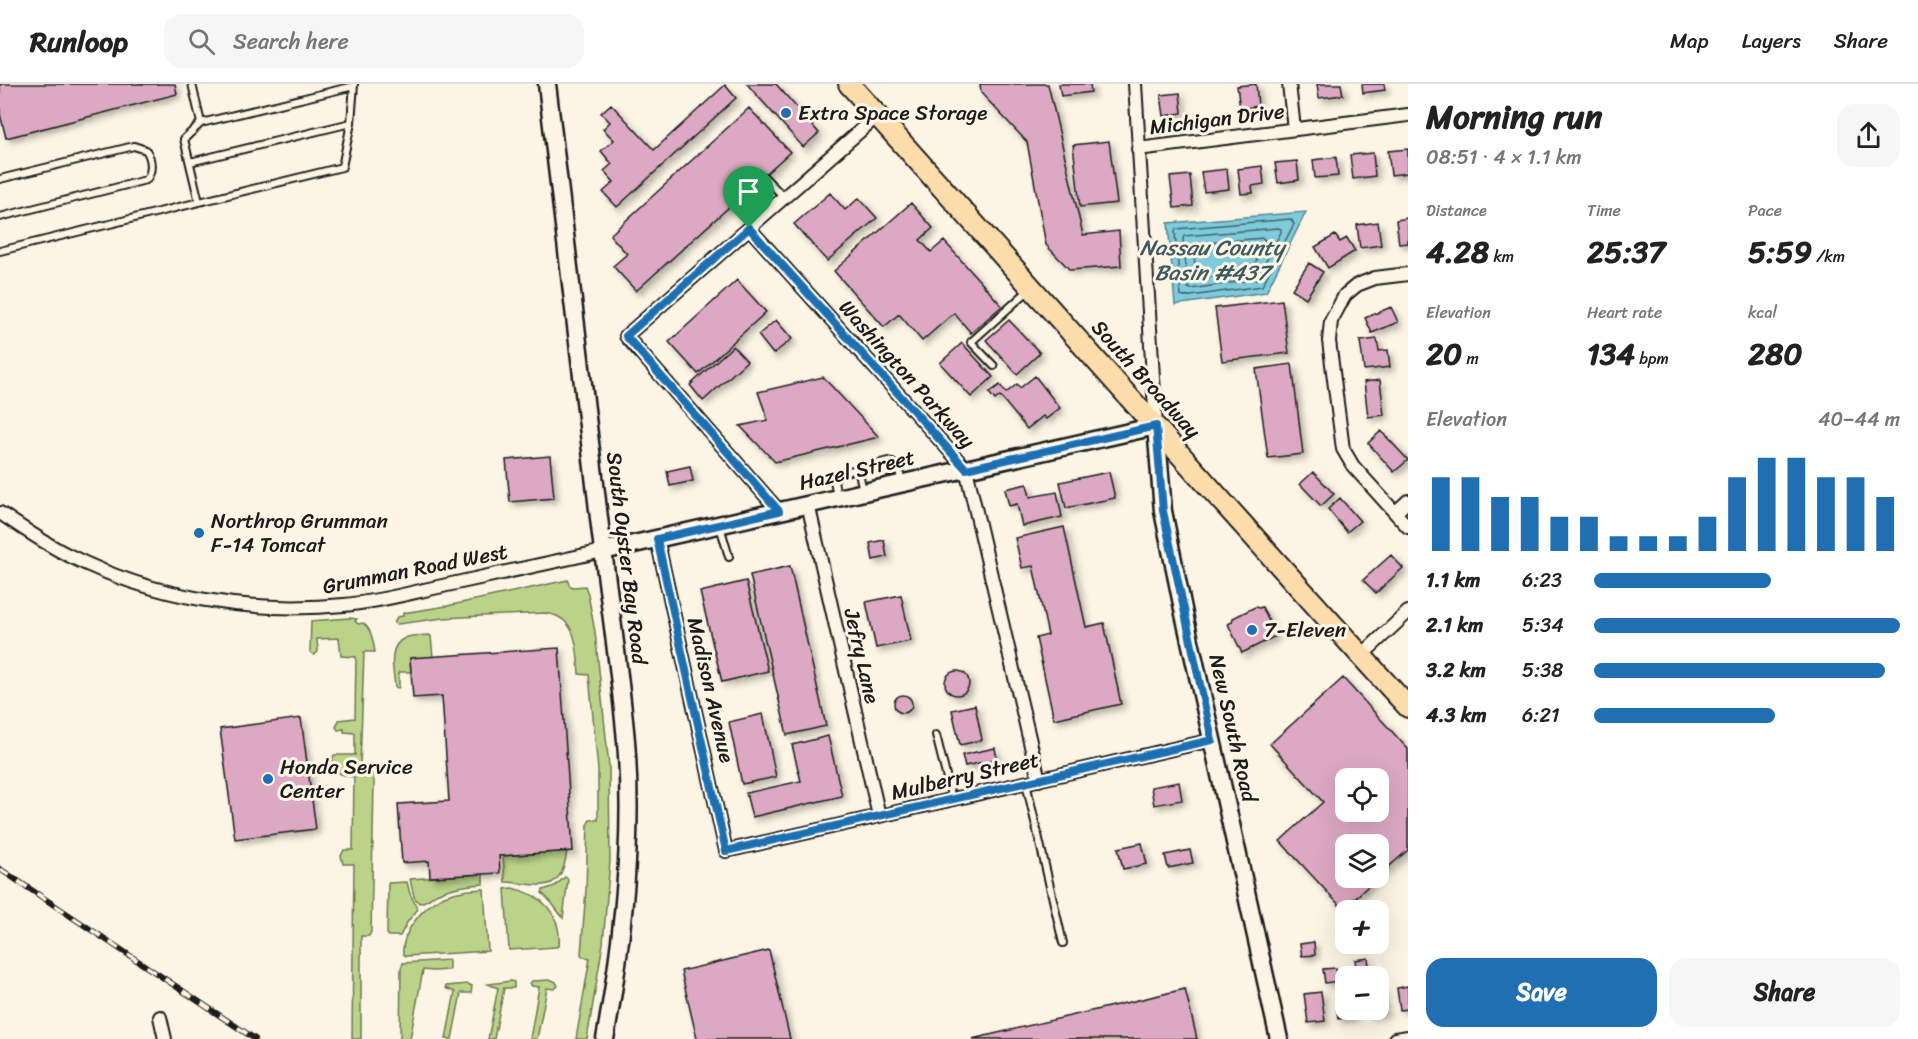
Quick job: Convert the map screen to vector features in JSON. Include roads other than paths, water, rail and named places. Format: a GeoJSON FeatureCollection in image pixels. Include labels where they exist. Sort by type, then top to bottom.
{"type":"FeatureCollection","features":[{"type":"Feature","properties":{"kind":"main road","name":"South Broadway"},"geometry":{"type":"LineString","coordinates":[[849,84],[1408,707]]}},
{"type":"Feature","properties":{"kind":"street","name":"South Oyster Bay Road"},"geometry":{"type":"LineString","coordinates":[[547,84],[626,743],[627,860],[622,921],[605,1039]]}},
{"type":"Feature","properties":{"kind":"street"},"geometry":{"type":"LineString","coordinates":[[1135,84],[1156,426]]}},
{"type":"Feature","properties":{"kind":"street"},"geometry":{"type":"LineString","coordinates":[[1289,84],[1294,129]]}},
{"type":"Feature","properties":{"kind":"street","name":"Michigan Drive"},"geometry":{"type":"LineString","coordinates":[[1138,149],[1408,115]]}},
{"type":"Feature","properties":{"kind":"street"},"geometry":{"type":"LineString","coordinates":[[779,511],[626,336],[877,116]]}},
{"type":"Feature","properties":{"kind":"street","name":"Washington Parkway"},"geometry":{"type":"LineString","coordinates":[[749,228],[966,469],[1039,780]]}},
{"type":"Feature","properties":{"kind":"street"},"geometry":{"type":"LineString","coordinates":[[1408,274],[1375,278],[1357,285],[1345,296],[1333,317],[1329,341],[1343,449],[1353,466],[1408,527]]}},
{"type":"Feature","properties":{"kind":"street","name":"Hazel Street"},"geometry":{"type":"LineString","coordinates":[[603,551],[1156,426]]}},
{"type":"Feature","properties":{"kind":"street","name":"New South Road"},"geometry":{"type":"LineString","coordinates":[[1156,426],[1163,511],[1279,1039]]}},
{"type":"Feature","properties":{"kind":"street"},"geometry":{"type":"LineString","coordinates":[[1396,512],[1408,501]]}},
{"type":"Feature","properties":{"kind":"street","name":"Jefry Lane"},"geometry":{"type":"LineString","coordinates":[[808,504],[879,816]]}},
{"type":"Feature","properties":{"kind":"street","name":"Grumman Road West"},"geometry":{"type":"LineString","coordinates":[[0,513],[70,556],[129,580],[215,602],[275,608],[346,605],[381,599],[603,551]]}},
{"type":"Feature","properties":{"kind":"street","name":"Madison Avenue"},"geometry":{"type":"LineString","coordinates":[[657,539],[726,851]]}},
{"type":"Feature","properties":{"kind":"street"},"geometry":{"type":"LineString","coordinates":[[1361,656],[1408,612]]}},
{"type":"Feature","properties":{"kind":"street","name":"Mulberry Street"},"geometry":{"type":"LineString","coordinates":[[726,851],[1212,740]]}},
{"type":"Feature","properties":{"kind":"street"},"geometry":{"type":"LineString","coordinates":[[160,1017],[165,1039]]}},
{"type":"Feature","properties":{"kind":"street"},"geometry":{"type":"LineString","coordinates":[[1395,1039],[1408,1037]]}},
{"type":"Feature","properties":{"kind":"lane"},"geometry":{"type":"LineString","coordinates":[[192,84],[201,123]]}},
{"type":"Feature","properties":{"kind":"lane"},"geometry":{"type":"LineString","coordinates":[[0,251],[342,167],[351,123],[354,85],[201,123],[184,140],[199,202]]}},
{"type":"Feature","properties":{"kind":"lane"},"geometry":{"type":"LineString","coordinates":[[190,162],[351,123]]}},
{"type":"Feature","properties":{"kind":"lane"},"geometry":{"type":"LineString","coordinates":[[0,179],[134,146],[146,150],[151,164],[151,174],[146,180],[0,217]]}},
{"type":"Feature","properties":{"kind":"lane"},"geometry":{"type":"LineString","coordinates":[[764,177],[784,198]]}},
{"type":"Feature","properties":{"kind":"lane"},"geometry":{"type":"LineString","coordinates":[[994,366],[971,342],[1032,287]]}},
{"type":"Feature","properties":{"kind":"lane"},"geometry":{"type":"LineString","coordinates":[[838,498],[834,481],[838,474],[858,468],[888,461],[898,466],[902,483]]}},
{"type":"Feature","properties":{"kind":"lane"},"geometry":{"type":"LineString","coordinates":[[858,468],[863,492]]}},
{"type":"Feature","properties":{"kind":"lane"},"geometry":{"type":"LineString","coordinates":[[720,524],[729,557]]}},
{"type":"Feature","properties":{"kind":"lane"},"geometry":{"type":"LineString","coordinates":[[936,735],[952,799]]}},
{"type":"Feature","properties":{"kind":"lane"},"geometry":{"type":"LineString","coordinates":[[1026,783],[1063,943]]}},
{"type":"Feature","properties":{"kind":"water","name":"Nassau County Basin #437"},"geometry":{"type":"Polygon","coordinates":[[[1306,212],[1266,292],[1175,305],[1168,223],[1306,212]]]}},
{"type":"Feature","properties":{"kind":"railway"},"geometry":{"type":"LineString","coordinates":[[0,869],[255,1039]]}},
{"type":"Feature","properties":{"kind":"place","name":"Extra Space Storage"},"geometry":{"type":"Point","coordinates":[786,113]}},
{"type":"Feature","properties":{"kind":"place","name":"Northrop Grumman F-14 Tomcat"},"geometry":{"type":"Point","coordinates":[199,533]}},
{"type":"Feature","properties":{"kind":"place","name":"7-Eleven"},"geometry":{"type":"Point","coordinates":[1252,630]}},
{"type":"Feature","properties":{"kind":"place","name":"Honda Service Center"},"geometry":{"type":"Point","coordinates":[268,779]}}]}
